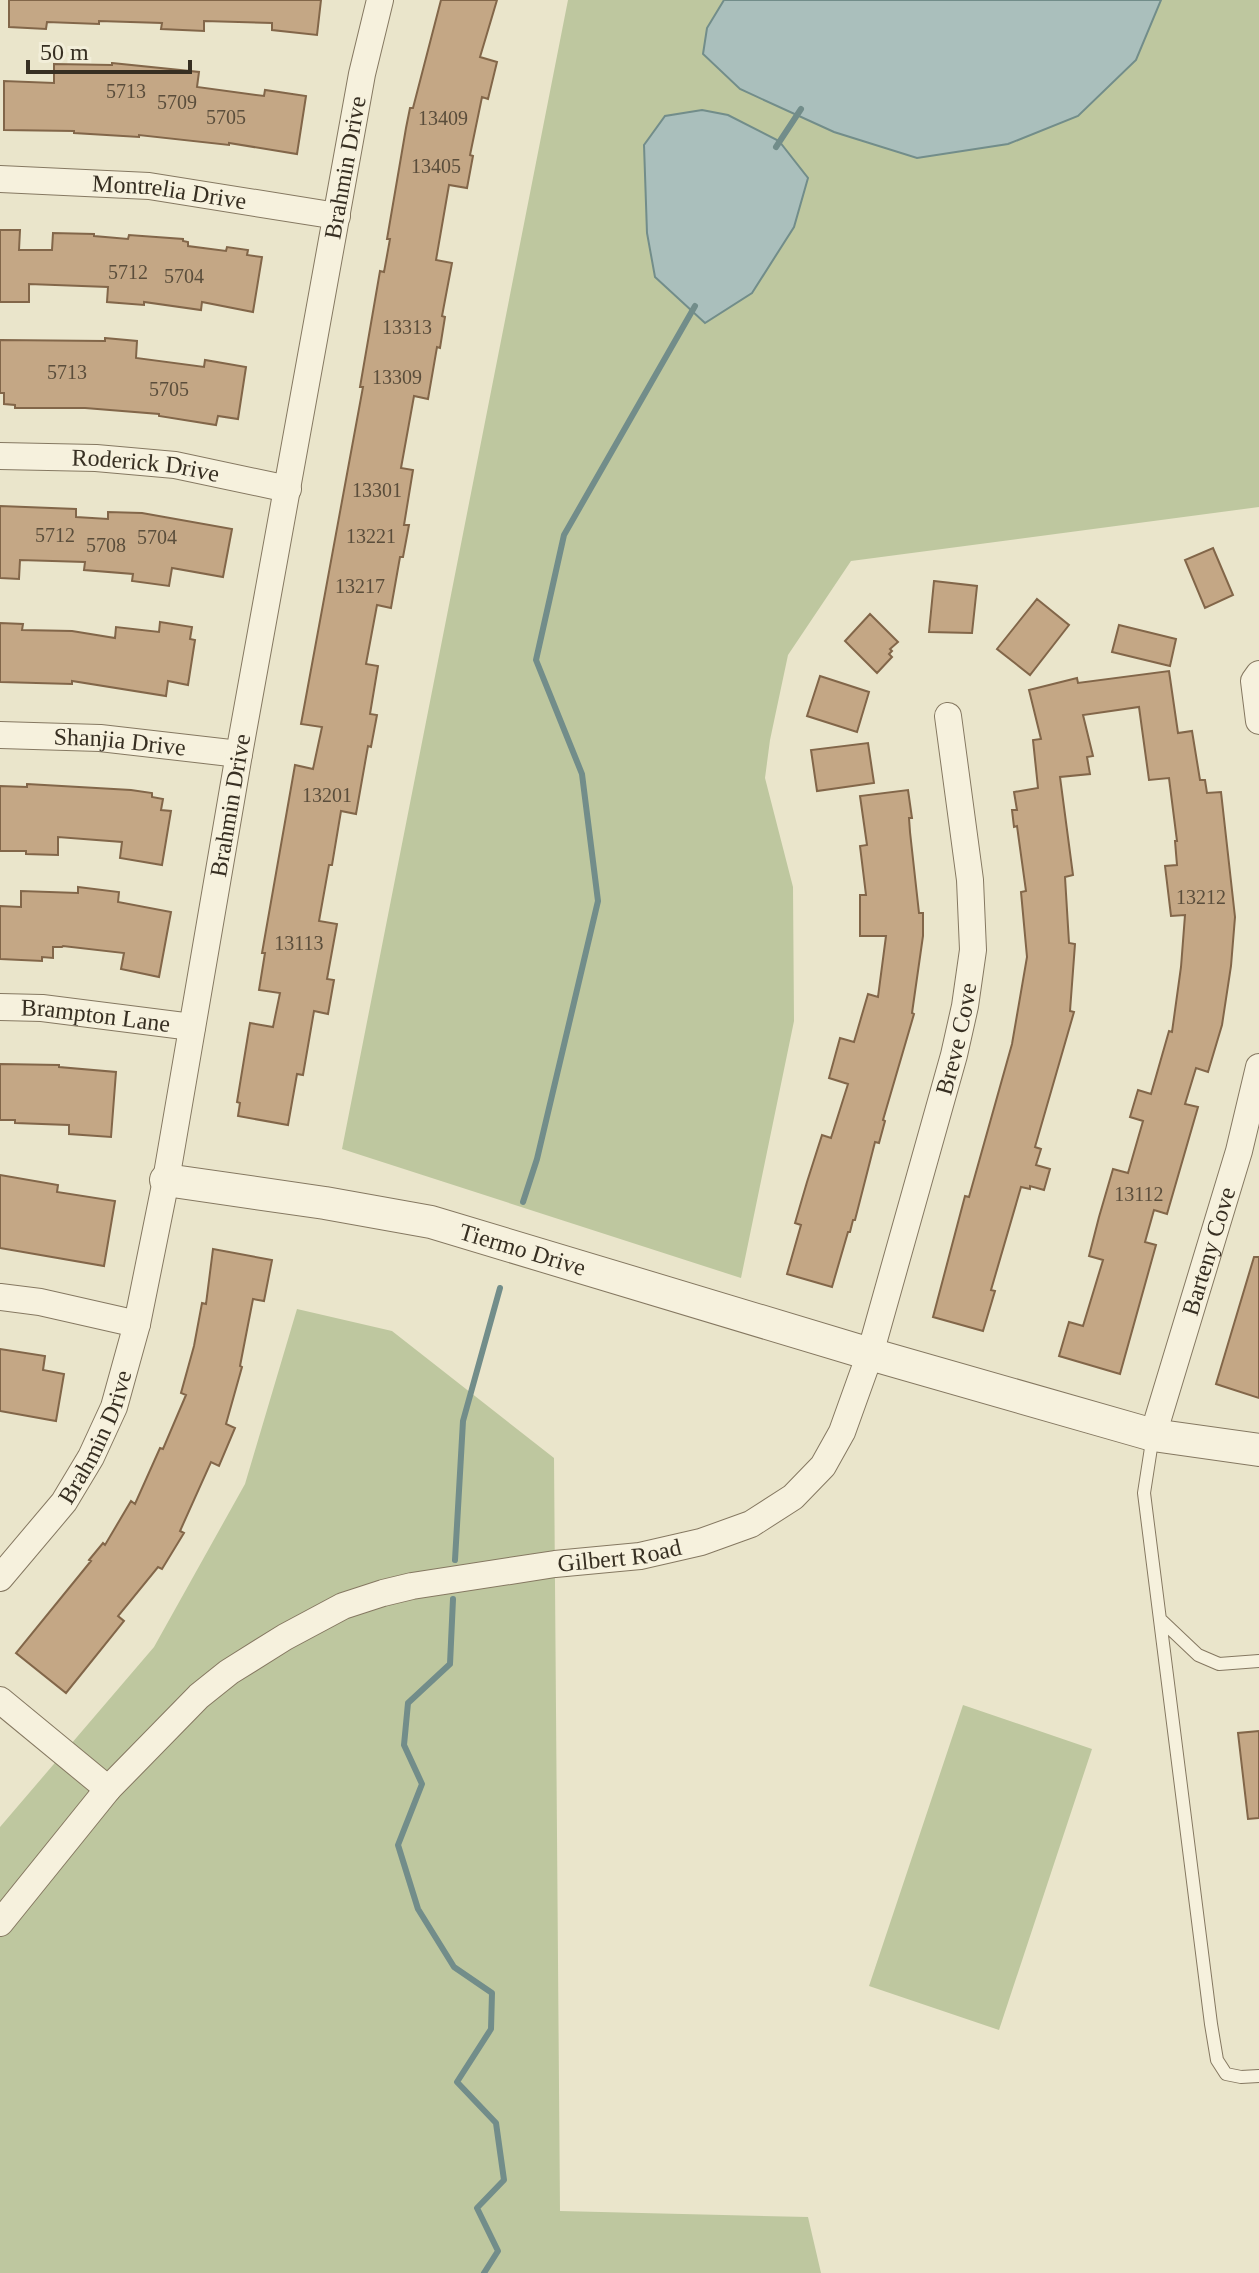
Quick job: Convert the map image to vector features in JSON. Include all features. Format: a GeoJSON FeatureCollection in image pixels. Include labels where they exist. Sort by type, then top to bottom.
{"type":"FeatureCollection","features":[{"type":"Feature","properties":{"kind":"street","name":"Brahmin Drive"},"geometry":{"type":"LineString","coordinates":[[0,1578],[64,1502],[91,1457],[114,1407],[137,1324],[166,1180],[239,754],[362,74],[380,0]]}},
{"type":"Feature","properties":{"kind":"street","name":"Montrelia Drive"},"geometry":{"type":"LineString","coordinates":[[0,179],[149,186],[337,216]]}},
{"type":"Feature","properties":{"kind":"street","name":"Roderick Drive"},"geometry":{"type":"LineString","coordinates":[[0,456],[96,458],[175,465],[288,489]]}},
{"type":"Feature","properties":{"kind":"street"},"geometry":{"type":"LineString","coordinates":[[1259,674],[1254,681],[1259,721]]}},
{"type":"Feature","properties":{"kind":"street","name":"Breve Cove"},"geometry":{"type":"LineString","coordinates":[[870,1354],[954,1055],[973,950],[970,880],[948,716]]}},
{"type":"Feature","properties":{"kind":"street","name":"Shanjia Drive"},"geometry":{"type":"LineString","coordinates":[[0,735],[100,738],[239,754]]}},
{"type":"Feature","properties":{"kind":"street","name":"Brampton Lane"},"geometry":{"type":"LineString","coordinates":[[0,1007],[42,1008],[192,1027]]}},
{"type":"Feature","properties":{"kind":"street","name":"Barteny Cove"},"geometry":{"type":"LineString","coordinates":[[1153,1435],[1239,1151],[1259,1067]]}},
{"type":"Feature","properties":{"kind":"street","name":"Tiermo Drive"},"geometry":{"type":"LineString","coordinates":[[166,1180],[431,1222],[870,1354]]}},
{"type":"Feature","properties":{"kind":"street"},"geometry":{"type":"LineString","coordinates":[[0,1297],[40,1302],[137,1324]]}},
{"type":"Feature","properties":{"kind":"street"},"geometry":{"type":"LineString","coordinates":[[870,1354],[1153,1435],[1259,1450]]}},
{"type":"Feature","properties":{"kind":"street","name":"Gilbert Road"},"geometry":{"type":"LineString","coordinates":[[0,1923],[108,1789],[174,1719],[229,1672],[343,1606],[412,1586],[555,1564],[640,1556],[701,1542],[751,1524],[793,1497],[823,1466],[842,1432],[870,1354]]}},
{"type":"Feature","properties":{"kind":"street"},"geometry":{"type":"LineString","coordinates":[[0,1700],[108,1789]]}},
{"type":"Feature","properties":{"kind":"lane"},"geometry":{"type":"LineString","coordinates":[[1153,1435],[1144,1493],[1217,2060],[1226,2074],[1259,2076]]}},
{"type":"Feature","properties":{"kind":"lane"},"geometry":{"type":"LineString","coordinates":[[1160,1619],[1198,1655],[1209,1660],[1219,1664],[1259,1661]]}},
{"type":"Feature","properties":{"kind":"green space"},"geometry":{"type":"Polygon","coordinates":[[[568,0],[724,0],[707,28],[1136,60],[1161,0],[1259,0],[1259,507],[851,561],[788,655],[765,778],[793,887],[794,1021],[741,1278],[342,1149],[568,0]]]}},
{"type":"Feature","properties":{"kind":"green space"},"geometry":{"type":"Polygon","coordinates":[[[297,1309],[392,1331],[554,1458],[560,2211],[808,2217],[821,2273],[0,2273],[0,1827],[154,1647],[245,1484],[297,1309]]]}},
{"type":"Feature","properties":{"kind":"green space"},"geometry":{"type":"Polygon","coordinates":[[[963,1705],[1092,1749],[999,2030],[869,1986],[963,1705]]]}},
{"type":"Feature","properties":{"kind":"shaded area"},"geometry":{"type":"Polygon","coordinates":[[[724,0],[1161,0],[1136,60],[1078,116],[1008,144],[917,158],[834,132],[740,89],[703,54],[707,28],[724,0]]]}},
{"type":"Feature","properties":{"kind":"shaded area"},"geometry":{"type":"Polygon","coordinates":[[[702,110],[728,115],[779,141],[808,178],[794,227],[752,293],[705,323],[655,277],[647,233],[644,145],[665,116],[702,110]]]}},
{"type":"Feature","properties":{"kind":"building"},"geometry":{"type":"Polygon","coordinates":[[[9,0],[321,0],[317,35],[272,30],[272,23],[204,21],[204,31],[161,29],[162,23],[99,21],[99,24],[47,22],[46,29],[9,27],[9,0]]]}},
{"type":"Feature","properties":{"kind":"building"},"geometry":{"type":"Polygon","coordinates":[[[441,0],[497,0],[480,57],[497,62],[488,99],[482,97],[470,155],[473,156],[467,188],[449,185],[436,260],[452,263],[442,316],[445,317],[440,348],[437,347],[428,399],[414,396],[401,468],[413,470],[404,525],[409,525],[391,608],[377,605],[366,664],[378,666],[370,714],[377,715],[356,814],[341,811],[319,921],[337,924],[327,979],[334,980],[328,1014],[314,1011],[303,1075],[297,1074],[288,1125],[238,1116],[240,1103],[237,1102],[250,1023],[273,1027],[280,993],[259,990],[265,953],[262,953],[295,765],[313,769],[322,727],[301,724],[363,387],[360,387],[380,271],[384,272],[390,239],[387,239],[406,128],[441,0]]]}},
{"type":"Feature","properties":{"kind":"building"},"geometry":{"type":"Polygon","coordinates":[[[112,63],[199,72],[197,87],[264,96],[265,90],[306,96],[297,154],[229,143],[139,135],[4,130],[4,81],[54,83],[54,64],[112,63]]]}},
{"type":"Feature","properties":{"kind":"building"},"geometry":{"type":"Polygon","coordinates":[[[0,230],[20,230],[19,250],[52,250],[53,233],[128,239],[129,235],[183,239],[188,246],[226,251],[227,247],[248,250],[247,255],[262,257],[253,312],[202,302],[201,310],[144,302],[144,305],[107,302],[108,287],[29,284],[29,302],[0,302],[0,230]]]}},
{"type":"Feature","properties":{"kind":"building"},"geometry":{"type":"Polygon","coordinates":[[[105,338],[137,341],[136,358],[204,367],[205,360],[246,367],[238,419],[218,416],[216,425],[159,414],[85,408],[15,408],[15,405],[4,404],[4,393],[0,393],[0,340],[105,341],[105,338]]]}},
{"type":"Feature","properties":{"kind":"building"},"geometry":{"type":"Polygon","coordinates":[[[0,506],[76,509],[76,517],[108,519],[108,512],[142,513],[232,529],[223,577],[172,568],[169,586],[132,581],[133,574],[84,570],[85,562],[20,560],[19,579],[0,578],[0,506]]]}},
{"type":"Feature","properties":{"kind":"building"},"geometry":{"type":"Polygon","coordinates":[[[1213,548],[1233,595],[1205,608],[1185,560],[1213,548]]]}},
{"type":"Feature","properties":{"kind":"building"},"geometry":{"type":"Polygon","coordinates":[[[934,581],[977,586],[972,633],[929,632],[934,581]]]}},
{"type":"Feature","properties":{"kind":"building"},"geometry":{"type":"Polygon","coordinates":[[[1037,599],[1069,625],[1030,675],[997,649],[1037,599]]]}},
{"type":"Feature","properties":{"kind":"building"},"geometry":{"type":"Polygon","coordinates":[[[870,614],[898,642],[890,649],[892,657],[877,673],[845,641],[870,614]]]}},
{"type":"Feature","properties":{"kind":"building"},"geometry":{"type":"Polygon","coordinates":[[[160,622],[192,627],[190,639],[195,640],[188,685],[168,681],[166,696],[72,681],[72,684],[0,682],[0,623],[23,624],[22,630],[72,631],[115,638],[116,627],[159,632],[160,622]]]}},
{"type":"Feature","properties":{"kind":"building"},"geometry":{"type":"Polygon","coordinates":[[[1119,625],[1176,639],[1170,666],[1112,652],[1119,625]]]}},
{"type":"Feature","properties":{"kind":"building"},"geometry":{"type":"Polygon","coordinates":[[[1169,671],[1178,733],[1192,731],[1200,780],[1205,780],[1207,793],[1221,792],[1235,917],[1222,1025],[1208,1072],[1196,1068],[1185,1104],[1198,1107],[1167,1214],[1154,1210],[1145,1242],[1156,1245],[1120,1374],[1059,1356],[1069,1322],[1083,1326],[1103,1260],[1089,1256],[1099,1217],[1113,1169],[1128,1173],[1143,1121],[1130,1117],[1138,1090],[1151,1094],[1169,1031],[1172,1032],[1181,967],[1185,915],[1171,916],[1165,866],[1177,865],[1169,778],[1149,780],[1139,707],[1083,715],[1093,756],[1087,757],[1090,774],[1060,777],[1073,875],[1065,877],[1069,943],[1075,944],[1070,1011],[1074,1012],[1035,1147],[1041,1149],[1036,1165],[1050,1169],[1044,1190],[1021,1187],[991,1290],[995,1291],[983,1331],[933,1317],[965,1196],[969,1197],[1012,1044],[1027,957],[1021,892],[1026,891],[1012,810],[1017,810],[1014,792],[1038,788],[1033,740],[1041,739],[1029,690],[1077,678],[1078,683],[1169,671]]]}},
{"type":"Feature","properties":{"kind":"building"},"geometry":{"type":"Polygon","coordinates":[[[820,676],[869,692],[857,732],[807,716],[820,676]]]}},
{"type":"Feature","properties":{"kind":"building"},"geometry":{"type":"Polygon","coordinates":[[[868,743],[874,783],[817,791],[811,750],[868,743]]]}},
{"type":"Feature","properties":{"kind":"building"},"geometry":{"type":"Polygon","coordinates":[[[27,784],[131,790],[152,793],[152,797],[163,799],[161,810],[171,811],[162,865],[120,858],[122,842],[58,837],[58,855],[0,851],[0,786],[27,787],[27,784]]]}},
{"type":"Feature","properties":{"kind":"building"},"geometry":{"type":"Polygon","coordinates":[[[908,790],[919,913],[923,913],[914,1014],[879,1143],[875,1142],[855,1220],[848,1232],[832,1287],[787,1274],[801,1225],[795,1223],[822,1135],[831,1138],[848,1084],[829,1078],[840,1038],[854,1042],[868,994],[878,997],[886,936],[860,936],[860,895],[866,895],[860,846],[867,845],[860,796],[908,790]]]}},
{"type":"Feature","properties":{"kind":"building"},"geometry":{"type":"Polygon","coordinates":[[[78,887],[119,892],[118,902],[171,912],[159,977],[121,969],[124,953],[63,946],[53,947],[53,958],[42,957],[42,961],[0,959],[0,906],[21,907],[21,891],[78,893],[78,887]]]}},
{"type":"Feature","properties":{"kind":"building"},"geometry":{"type":"Polygon","coordinates":[[[0,1064],[59,1065],[116,1072],[111,1137],[69,1134],[69,1125],[0,1120],[0,1064]]]}},
{"type":"Feature","properties":{"kind":"building"},"geometry":{"type":"Polygon","coordinates":[[[0,1175],[58,1185],[57,1192],[115,1201],[104,1266],[0,1248],[0,1175]]]}},
{"type":"Feature","properties":{"kind":"building"},"geometry":{"type":"Polygon","coordinates":[[[213,1249],[272,1260],[264,1301],[253,1299],[242,1367],[226,1424],[235,1428],[219,1466],[211,1462],[180,1531],[184,1533],[162,1569],[158,1567],[118,1616],[124,1621],[66,1693],[16,1653],[103,1543],[105,1545],[131,1501],[135,1504],[160,1448],[163,1449],[186,1395],[181,1393],[202,1303],[206,1304],[213,1249]]]}},
{"type":"Feature","properties":{"kind":"building"},"geometry":{"type":"Polygon","coordinates":[[[1254,1257],[1259,1257],[1259,1398],[1216,1384],[1254,1257]]]}},
{"type":"Feature","properties":{"kind":"building"},"geometry":{"type":"Polygon","coordinates":[[[0,1349],[45,1356],[43,1370],[64,1374],[56,1421],[0,1411],[0,1349]]]}},
{"type":"Feature","properties":{"kind":"building"},"geometry":{"type":"Polygon","coordinates":[[[1259,1731],[1259,1818],[1248,1819],[1238,1733],[1259,1731]]]}},
{"type":"Feature","properties":{"kind":"waterway"},"geometry":{"type":"LineString","coordinates":[[776,147],[801,109]]}},
{"type":"Feature","properties":{"kind":"waterway"},"geometry":{"type":"LineString","coordinates":[[523,1202],[537,1159],[598,901],[582,774],[536,660],[564,535],[695,306]]}},
{"type":"Feature","properties":{"kind":"waterway"},"geometry":{"type":"LineString","coordinates":[[455,1560],[463,1421],[500,1288]]}},
{"type":"Feature","properties":{"kind":"waterway"},"geometry":{"type":"LineString","coordinates":[[453,1599],[450,1664],[408,1703],[404,1745],[422,1784],[398,1845],[418,1909],[454,1967],[492,1993],[491,2029],[457,2082],[496,2123],[504,2180],[477,2208],[498,2251],[484,2273]]}}]}
